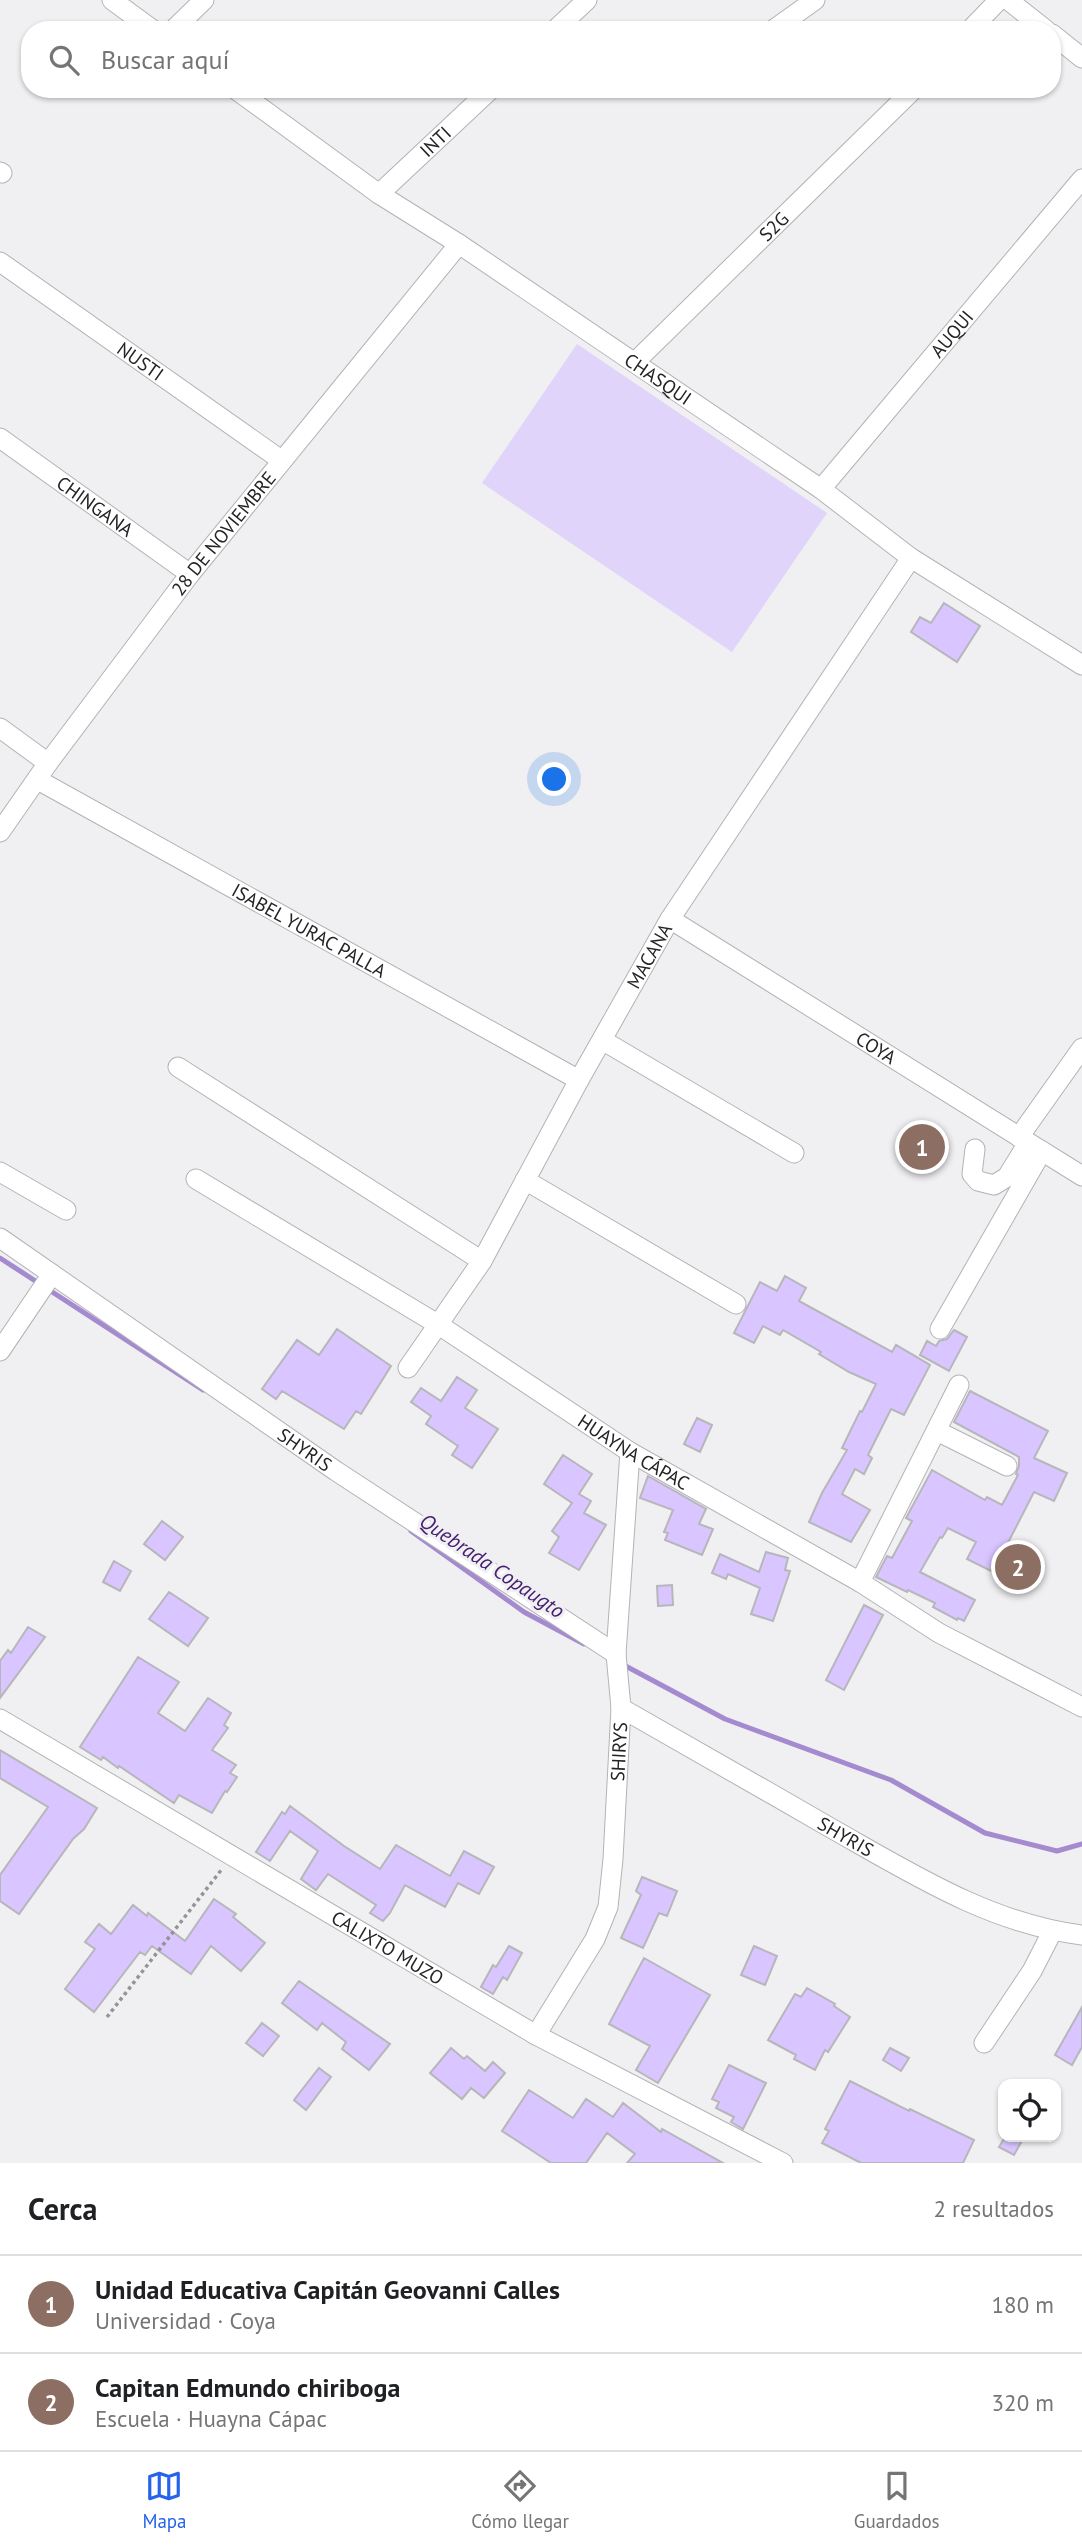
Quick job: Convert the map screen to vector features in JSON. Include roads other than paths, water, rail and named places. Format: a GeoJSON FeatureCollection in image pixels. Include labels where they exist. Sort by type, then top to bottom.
{"type":"FeatureCollection","features":[{"type":"Feature","properties":{"kind":"street"},"geometry":{"type":"LineString","coordinates":[[112,0],[141,21]]}},
{"type":"Feature","properties":{"kind":"street"},"geometry":{"type":"LineString","coordinates":[[182,21],[204,0]]}},
{"type":"Feature","properties":{"kind":"street"},"geometry":{"type":"LineString","coordinates":[[565,21],[587,0]]}},
{"type":"Feature","properties":{"kind":"street"},"geometry":{"type":"LineString","coordinates":[[786,21],[816,0]]}},
{"type":"Feature","properties":{"kind":"street"},"geometry":{"type":"LineString","coordinates":[[979,21],[999,0]]}},
{"type":"Feature","properties":{"kind":"street"},"geometry":{"type":"LineString","coordinates":[[1008,0],[1035,21]]}},
{"type":"Feature","properties":{"kind":"street"},"geometry":{"type":"LineString","coordinates":[[1061,41],[1082,58]]}},
{"type":"Feature","properties":{"kind":"street","name":"CHASQUI"},"geometry":{"type":"LineString","coordinates":[[247,98],[380,194],[459,244],[821,489],[911,558],[1082,665]]}},
{"type":"Feature","properties":{"kind":"street","name":"INTI"},"geometry":{"type":"LineString","coordinates":[[380,194],[481,98]]}},
{"type":"Feature","properties":{"kind":"street","name":"S2G"},"geometry":{"type":"LineString","coordinates":[[635,362],[905,98]]}},
{"type":"Feature","properties":{"kind":"street","name":"AUQUI"},"geometry":{"type":"LineString","coordinates":[[821,489],[1082,179]]}},
{"type":"Feature","properties":{"kind":"street","name":"28 DE NOVIEMBRE"},"geometry":{"type":"LineString","coordinates":[[0,832],[190,574],[459,244]]}},
{"type":"Feature","properties":{"kind":"street","name":"NUSTI"},"geometry":{"type":"LineString","coordinates":[[0,262],[281,460]]}},
{"type":"Feature","properties":{"kind":"street","name":"CHINGANA"},"geometry":{"type":"LineString","coordinates":[[0,438],[190,574]]}},
{"type":"Feature","properties":{"kind":"street","name":"MACANA"},"geometry":{"type":"LineString","coordinates":[[408,1368],[482,1261],[579,1080],[670,919],[911,558]]}},
{"type":"Feature","properties":{"kind":"street","name":"ISABEL YURAC PALLA"},"geometry":{"type":"LineString","coordinates":[[0,728],[43,771],[579,1080]]}},
{"type":"Feature","properties":{"kind":"street","name":"COYA"},"geometry":{"type":"LineString","coordinates":[[670,919],[1082,1176]]}},
{"type":"Feature","properties":{"kind":"street"},"geometry":{"type":"LineString","coordinates":[[602,1040],[794,1153]]}},
{"type":"Feature","properties":{"kind":"street"},"geometry":{"type":"LineString","coordinates":[[940,1329],[1029,1144],[1082,1048]]}},
{"type":"Feature","properties":{"kind":"street"},"geometry":{"type":"LineString","coordinates":[[178,1067],[482,1261]]}},
{"type":"Feature","properties":{"kind":"street"},"geometry":{"type":"LineString","coordinates":[[975,1149],[972,1174],[978,1181],[994,1185],[1007,1177],[1029,1144]]}},
{"type":"Feature","properties":{"kind":"street"},"geometry":{"type":"LineString","coordinates":[[0,1172],[66,1210]]}},
{"type":"Feature","properties":{"kind":"street","name":"HUAYNA CÁPAC"},"geometry":{"type":"LineString","coordinates":[[196,1179],[439,1325],[630,1452],[860,1583],[939,1633],[1082,1707]]}},
{"type":"Feature","properties":{"kind":"street"},"geometry":{"type":"LineString","coordinates":[[525,1180],[736,1304]]}},
{"type":"Feature","properties":{"kind":"street","name":"SHYRIS"},"geometry":{"type":"LineString","coordinates":[[0,1238],[336,1471],[616,1654]]}},
{"type":"Feature","properties":{"kind":"street"},"geometry":{"type":"LineString","coordinates":[[0,1351],[52,1274]]}},
{"type":"Feature","properties":{"kind":"street"},"geometry":{"type":"LineString","coordinates":[[860,1583],[959,1385]]}},
{"type":"Feature","properties":{"kind":"street"},"geometry":{"type":"LineString","coordinates":[[937,1431],[1007,1466]]}},
{"type":"Feature","properties":{"kind":"street","name":"SHIRYS"},"geometry":{"type":"LineString","coordinates":[[536,2035],[595,1939],[608,1907],[621,1708],[616,1654],[630,1452]]}},
{"type":"Feature","properties":{"kind":"street","name":"SHYRIS"},"geometry":{"type":"LineString","coordinates":[[621,1708],[938,1889],[1024,1924],[1052,1932],[1082,1935]]}},
{"type":"Feature","properties":{"kind":"street","name":"CALIXTO MUZO"},"geometry":{"type":"LineString","coordinates":[[0,1719],[536,2035],[753,2156],[783,2163]]}},
{"type":"Feature","properties":{"kind":"street"},"geometry":{"type":"LineString","coordinates":[[984,2043],[1032,1971],[1052,1932]]}},
{"type":"Feature","properties":{"kind":"waterway","name":"Quebrada Copaugto"},"geometry":{"type":"LineString","coordinates":[[0,1258],[203,1390]]}},
{"type":"Feature","properties":{"kind":"waterway","name":"Quebrada Copaugto"},"geometry":{"type":"LineString","coordinates":[[411,1531],[524,1612],[584,1644]]}},
{"type":"Feature","properties":{"kind":"waterway","name":"Quebrada Copaugto"},"geometry":{"type":"LineString","coordinates":[[620,1663],[725,1719],[891,1780],[985,1833],[1057,1851],[1082,1844]]}},
{"type":"Feature","properties":{"kind":"place","name":"Unidad Educativa Capitán Geovanni Calles"},"geometry":{"type":"Point","coordinates":[922,1147]}},
{"type":"Feature","properties":{"kind":"place","name":"Capitan Edmundo chiriboga"},"geometry":{"type":"Point","coordinates":[1018,1567]}}]}
